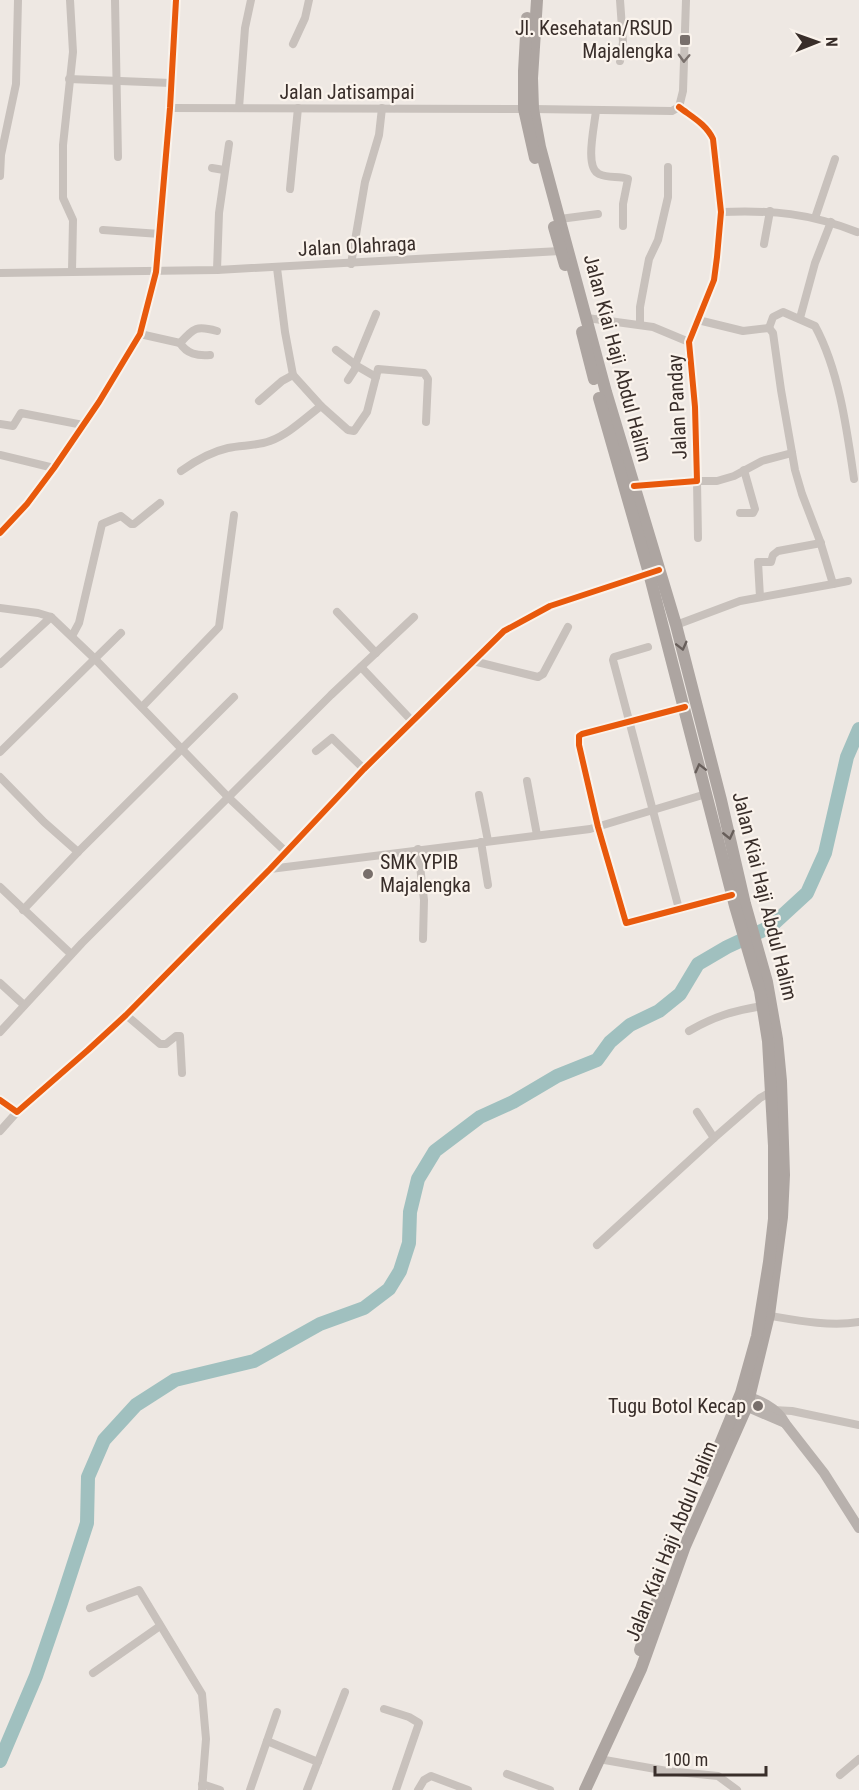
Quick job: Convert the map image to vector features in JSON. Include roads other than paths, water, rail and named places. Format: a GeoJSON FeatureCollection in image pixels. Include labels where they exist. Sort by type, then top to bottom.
{"type":"FeatureCollection","features":[{"type":"Feature","properties":{"kind":"main road","name":"Jalan Kiai Haji Abdul Halim"},"geometry":{"type":"LineString","coordinates":[[529,0],[524,71],[528,109],[560,251],[618,467],[654,571],[676,625],[719,789],[738,902]]}},
{"type":"Feature","properties":{"kind":"main road","name":"Jalan Kiai Haji Abdul Halim"},"geometry":{"type":"LineString","coordinates":[[537,0],[528,109],[634,486],[706,794],[757,962],[777,1039],[781,1081],[784,1175],[779,1246],[744,1400],[678,1543],[641,1669],[585,1790]]}},
{"type":"Feature","properties":{"kind":"main road","name":"Jalan Kiai Haji Abdul Halim"},"geometry":{"type":"LineString","coordinates":[[757,962],[768,1041],[774,1146],[774,1219],[765,1315]]}},
{"type":"Feature","properties":{"kind":"main road"},"geometry":{"type":"LineString","coordinates":[[744,1400],[771,1413],[776,1420],[785,1423],[824,1473],[859,1528]]}},
{"type":"Feature","properties":{"kind":"main road","name":"Jalan Kiai Haji Abdul Halim"},"geometry":{"type":"LineString","coordinates":[[576,1790],[654,1623]]}},
{"type":"Feature","properties":{"kind":"street"},"geometry":{"type":"LineString","coordinates":[[0,176],[1,155],[16,84],[18,0]]}},
{"type":"Feature","properties":{"kind":"street"},"geometry":{"type":"LineString","coordinates":[[70,0],[73,52],[63,146],[63,190],[65,204],[73,220],[72,271]]}},
{"type":"Feature","properties":{"kind":"street"},"geometry":{"type":"LineString","coordinates":[[115,0],[118,157]]}},
{"type":"Feature","properties":{"kind":"street"},"geometry":{"type":"LineString","coordinates":[[0,533],[27,504],[54,468],[141,334],[156,272],[160,234],[176,0]]}},
{"type":"Feature","properties":{"kind":"street"},"geometry":{"type":"LineString","coordinates":[[239,108],[245,28],[251,0]]}},
{"type":"Feature","properties":{"kind":"street"},"geometry":{"type":"LineString","coordinates":[[293,44],[305,18],[309,0]]}},
{"type":"Feature","properties":{"kind":"street"},"geometry":{"type":"LineString","coordinates":[[620,0],[623,42],[620,61]]}},
{"type":"Feature","properties":{"kind":"street"},"geometry":{"type":"LineString","coordinates":[[679,107],[683,91],[686,0]]}},
{"type":"Feature","properties":{"kind":"street"},"geometry":{"type":"LineString","coordinates":[[69,79],[171,82]]}},
{"type":"Feature","properties":{"kind":"street","name":"Jalan Jatisampai"},"geometry":{"type":"LineString","coordinates":[[170,108],[672,111],[679,107]]}},
{"type":"Feature","properties":{"kind":"street","name":"Jalan Panday"},"geometry":{"type":"LineString","coordinates":[[634,486],[697,481],[695,407],[689,342],[714,280],[722,212],[713,139],[702,124],[679,107]]}},
{"type":"Feature","properties":{"kind":"street"},"geometry":{"type":"LineString","coordinates":[[290,189],[298,108]]}},
{"type":"Feature","properties":{"kind":"street"},"geometry":{"type":"LineString","coordinates":[[351,264],[365,182],[379,135],[382,108]]}},
{"type":"Feature","properties":{"kind":"street"},"geometry":{"type":"LineString","coordinates":[[596,110],[592,168],[609,178],[628,179],[623,204],[623,226]]}},
{"type":"Feature","properties":{"kind":"street"},"geometry":{"type":"LineString","coordinates":[[217,270],[219,213],[229,144]]}},
{"type":"Feature","properties":{"kind":"street"},"geometry":{"type":"LineString","coordinates":[[815,218],[835,159]]}},
{"type":"Feature","properties":{"kind":"street"},"geometry":{"type":"LineString","coordinates":[[640,325],[640,307],[649,259],[660,234],[668,197],[668,167]]}},
{"type":"Feature","properties":{"kind":"street"},"geometry":{"type":"LineString","coordinates":[[212,168],[224,170]]}},
{"type":"Feature","properties":{"kind":"street"},"geometry":{"type":"LineString","coordinates":[[722,212],[770,211],[815,218],[857,232]]}},
{"type":"Feature","properties":{"kind":"street"},"geometry":{"type":"LineString","coordinates":[[764,244],[770,211]]}},
{"type":"Feature","properties":{"kind":"street"},"geometry":{"type":"LineString","coordinates":[[560,219],[598,214]]}},
{"type":"Feature","properties":{"kind":"street"},"geometry":{"type":"LineString","coordinates":[[800,318],[815,263],[831,222]]}},
{"type":"Feature","properties":{"kind":"street"},"geometry":{"type":"LineString","coordinates":[[103,230],[160,234]]}},
{"type":"Feature","properties":{"kind":"street","name":"Jalan Olahraga"},"geometry":{"type":"LineString","coordinates":[[0,273],[156,272],[277,268],[560,251]]}},
{"type":"Feature","properties":{"kind":"street"},"geometry":{"type":"LineString","coordinates":[[277,268],[293,375],[321,406],[348,430],[354,431],[367,412],[380,368],[424,373],[427,375],[426,422]]}},
{"type":"Feature","properties":{"kind":"street"},"geometry":{"type":"LineString","coordinates":[[769,328],[773,317],[783,312],[815,326],[826,351],[846,424],[854,479]]}},
{"type":"Feature","properties":{"kind":"street"},"geometry":{"type":"LineString","coordinates":[[348,380],[356,366],[376,314]]}},
{"type":"Feature","properties":{"kind":"street"},"geometry":{"type":"LineString","coordinates":[[587,318],[667,331],[689,342]]}},
{"type":"Feature","properties":{"kind":"street"},"geometry":{"type":"LineString","coordinates":[[698,320],[743,330],[769,328]]}},
{"type":"Feature","properties":{"kind":"street"},"geometry":{"type":"LineString","coordinates":[[180,343],[197,328],[217,331]]}},
{"type":"Feature","properties":{"kind":"street"},"geometry":{"type":"LineString","coordinates":[[769,328],[775,342],[792,453],[802,494],[821,543],[833,584]]}},
{"type":"Feature","properties":{"kind":"street"},"geometry":{"type":"LineString","coordinates":[[141,334],[180,343],[193,354],[210,355]]}},
{"type":"Feature","properties":{"kind":"street"},"geometry":{"type":"LineString","coordinates":[[336,350],[356,366],[376,377]]}},
{"type":"Feature","properties":{"kind":"street"},"geometry":{"type":"LineString","coordinates":[[259,401],[282,381],[293,375]]}},
{"type":"Feature","properties":{"kind":"street"},"geometry":{"type":"LineString","coordinates":[[181,471],[211,453],[269,441],[285,434],[321,406]]}},
{"type":"Feature","properties":{"kind":"street"},"geometry":{"type":"LineString","coordinates":[[0,424],[14,426],[21,413],[83,426]]}},
{"type":"Feature","properties":{"kind":"street"},"geometry":{"type":"LineString","coordinates":[[698,538],[697,481],[717,481],[734,476],[770,458],[792,453]]}},
{"type":"Feature","properties":{"kind":"street"},"geometry":{"type":"LineString","coordinates":[[0,455],[54,468]]}},
{"type":"Feature","properties":{"kind":"street"},"geometry":{"type":"LineString","coordinates":[[740,513],[753,513],[755,509],[744,470]]}},
{"type":"Feature","properties":{"kind":"street"},"geometry":{"type":"LineString","coordinates":[[72,636],[79,623],[102,524],[121,516],[128,523],[134,524],[160,503]]}},
{"type":"Feature","properties":{"kind":"street"},"geometry":{"type":"LineString","coordinates":[[142,707],[219,627],[234,515]]}},
{"type":"Feature","properties":{"kind":"street"},"geometry":{"type":"LineString","coordinates":[[760,597],[758,562],[771,562],[776,552],[821,543]]}},
{"type":"Feature","properties":{"kind":"street"},"geometry":{"type":"LineString","coordinates":[[0,1131],[17,1112],[126,1015],[270,869],[364,769],[504,631],[527,617],[559,603],[654,571]]}},
{"type":"Feature","properties":{"kind":"street"},"geometry":{"type":"LineString","coordinates":[[676,625],[740,601],[848,581]]}},
{"type":"Feature","properties":{"kind":"street"},"geometry":{"type":"LineString","coordinates":[[0,608],[51,617],[95,659],[229,798],[285,851]]}},
{"type":"Feature","properties":{"kind":"street"},"geometry":{"type":"LineString","coordinates":[[337,612],[376,653]]}},
{"type":"Feature","properties":{"kind":"street"},"geometry":{"type":"LineString","coordinates":[[0,664],[51,617]]}},
{"type":"Feature","properties":{"kind":"street"},"geometry":{"type":"LineString","coordinates":[[0,1032],[71,954],[414,617]]}},
{"type":"Feature","properties":{"kind":"street"},"geometry":{"type":"LineString","coordinates":[[473,661],[538,677],[543,674],[568,627]]}},
{"type":"Feature","properties":{"kind":"street"},"geometry":{"type":"LineString","coordinates":[[0,752],[122,633]]}},
{"type":"Feature","properties":{"kind":"street"},"geometry":{"type":"LineString","coordinates":[[648,647],[614,657],[614,664],[679,909]]}},
{"type":"Feature","properties":{"kind":"street"},"geometry":{"type":"LineString","coordinates":[[361,667],[413,722]]}},
{"type":"Feature","properties":{"kind":"street"},"geometry":{"type":"LineString","coordinates":[[23,910],[234,697]]}},
{"type":"Feature","properties":{"kind":"street"},"geometry":{"type":"LineString","coordinates":[[685,706],[582,734],[578,740],[598,827],[625,923],[679,909],[738,902]]}},
{"type":"Feature","properties":{"kind":"street"},"geometry":{"type":"LineString","coordinates":[[316,751],[332,738],[364,769]]}},
{"type":"Feature","properties":{"kind":"street"},"geometry":{"type":"LineString","coordinates":[[0,777],[44,822],[78,852]]}},
{"type":"Feature","properties":{"kind":"street"},"geometry":{"type":"LineString","coordinates":[[527,781],[537,835]]}},
{"type":"Feature","properties":{"kind":"street"},"geometry":{"type":"LineString","coordinates":[[270,869],[598,827],[706,794]]}},
{"type":"Feature","properties":{"kind":"street"},"geometry":{"type":"LineString","coordinates":[[478,795],[488,885]]}},
{"type":"Feature","properties":{"kind":"street"},"geometry":{"type":"LineString","coordinates":[[418,849],[424,900],[423,939]]}},
{"type":"Feature","properties":{"kind":"street"},"geometry":{"type":"LineString","coordinates":[[0,887],[71,954]]}},
{"type":"Feature","properties":{"kind":"street"},"geometry":{"type":"LineString","coordinates":[[0,983],[24,1005]]}},
{"type":"Feature","properties":{"kind":"street"},"geometry":{"type":"LineString","coordinates":[[689,1031],[726,1013],[762,1006]]}},
{"type":"Feature","properties":{"kind":"street"},"geometry":{"type":"LineString","coordinates":[[126,1015],[162,1045],[180,1036],[182,1073]]}},
{"type":"Feature","properties":{"kind":"street"},"geometry":{"type":"LineString","coordinates":[[597,1245],[714,1138],[760,1098],[771,1092]]}},
{"type":"Feature","properties":{"kind":"street"},"geometry":{"type":"LineString","coordinates":[[0,1100],[17,1112]]}},
{"type":"Feature","properties":{"kind":"street"},"geometry":{"type":"LineString","coordinates":[[697,1112],[714,1138]]}},
{"type":"Feature","properties":{"kind":"street"},"geometry":{"type":"LineString","coordinates":[[765,1315],[848,1324],[859,1322]]}},
{"type":"Feature","properties":{"kind":"street"},"geometry":{"type":"LineString","coordinates":[[771,1413],[792,1411],[859,1425]]}},
{"type":"Feature","properties":{"kind":"street"},"geometry":{"type":"LineString","coordinates":[[90,1608],[139,1590],[202,1694],[206,1739],[202,1787],[220,1790]]}},
{"type":"Feature","properties":{"kind":"street"},"geometry":{"type":"LineString","coordinates":[[93,1673],[160,1626]]}},
{"type":"Feature","properties":{"kind":"street"},"geometry":{"type":"LineString","coordinates":[[307,1790],[345,1692]]}},
{"type":"Feature","properties":{"kind":"street"},"geometry":{"type":"LineString","coordinates":[[384,1709],[409,1717],[419,1724],[396,1790]]}},
{"type":"Feature","properties":{"kind":"street"},"geometry":{"type":"LineString","coordinates":[[250,1790],[276,1712]]}},
{"type":"Feature","properties":{"kind":"street"},"geometry":{"type":"LineString","coordinates":[[267,1741],[318,1762]]}},
{"type":"Feature","properties":{"kind":"street"},"geometry":{"type":"LineString","coordinates":[[599,1759],[667,1771],[718,1776],[737,1790]]}},
{"type":"Feature","properties":{"kind":"street"},"geometry":{"type":"LineString","coordinates":[[840,1775],[859,1759]]}},
{"type":"Feature","properties":{"kind":"street"},"geometry":{"type":"LineString","coordinates":[[507,1774],[550,1790]]}},
{"type":"Feature","properties":{"kind":"street"},"geometry":{"type":"LineString","coordinates":[[418,1790],[424,1780],[431,1776],[468,1790]]}},
{"type":"Feature","properties":{"kind":"waterway"},"geometry":{"type":"LineString","coordinates":[[0,1761],[36,1676],[87,1523],[88,1477],[104,1440],[136,1405],[175,1380],[254,1361],[320,1324],[364,1308],[389,1289],[400,1271],[409,1243],[410,1212],[418,1179],[435,1151],[480,1117],[513,1102],[557,1076],[597,1060],[610,1042],[630,1025],[659,1011],[680,994],[698,964],[727,947],[770,927],[807,893],[825,853],[847,757],[859,729]]}},
{"type":"Feature","properties":{"kind":"place","name":"Jl. Kesehatan/RSUD Majalengka"},"geometry":{"type":"Point","coordinates":[685,40]}},
{"type":"Feature","properties":{"kind":"place","name":"SMK YPIB Majalengka"},"geometry":{"type":"Point","coordinates":[368,874]}},
{"type":"Feature","properties":{"kind":"place","name":"Tugu Botol Kecap"},"geometry":{"type":"Point","coordinates":[758,1406]}}]}
